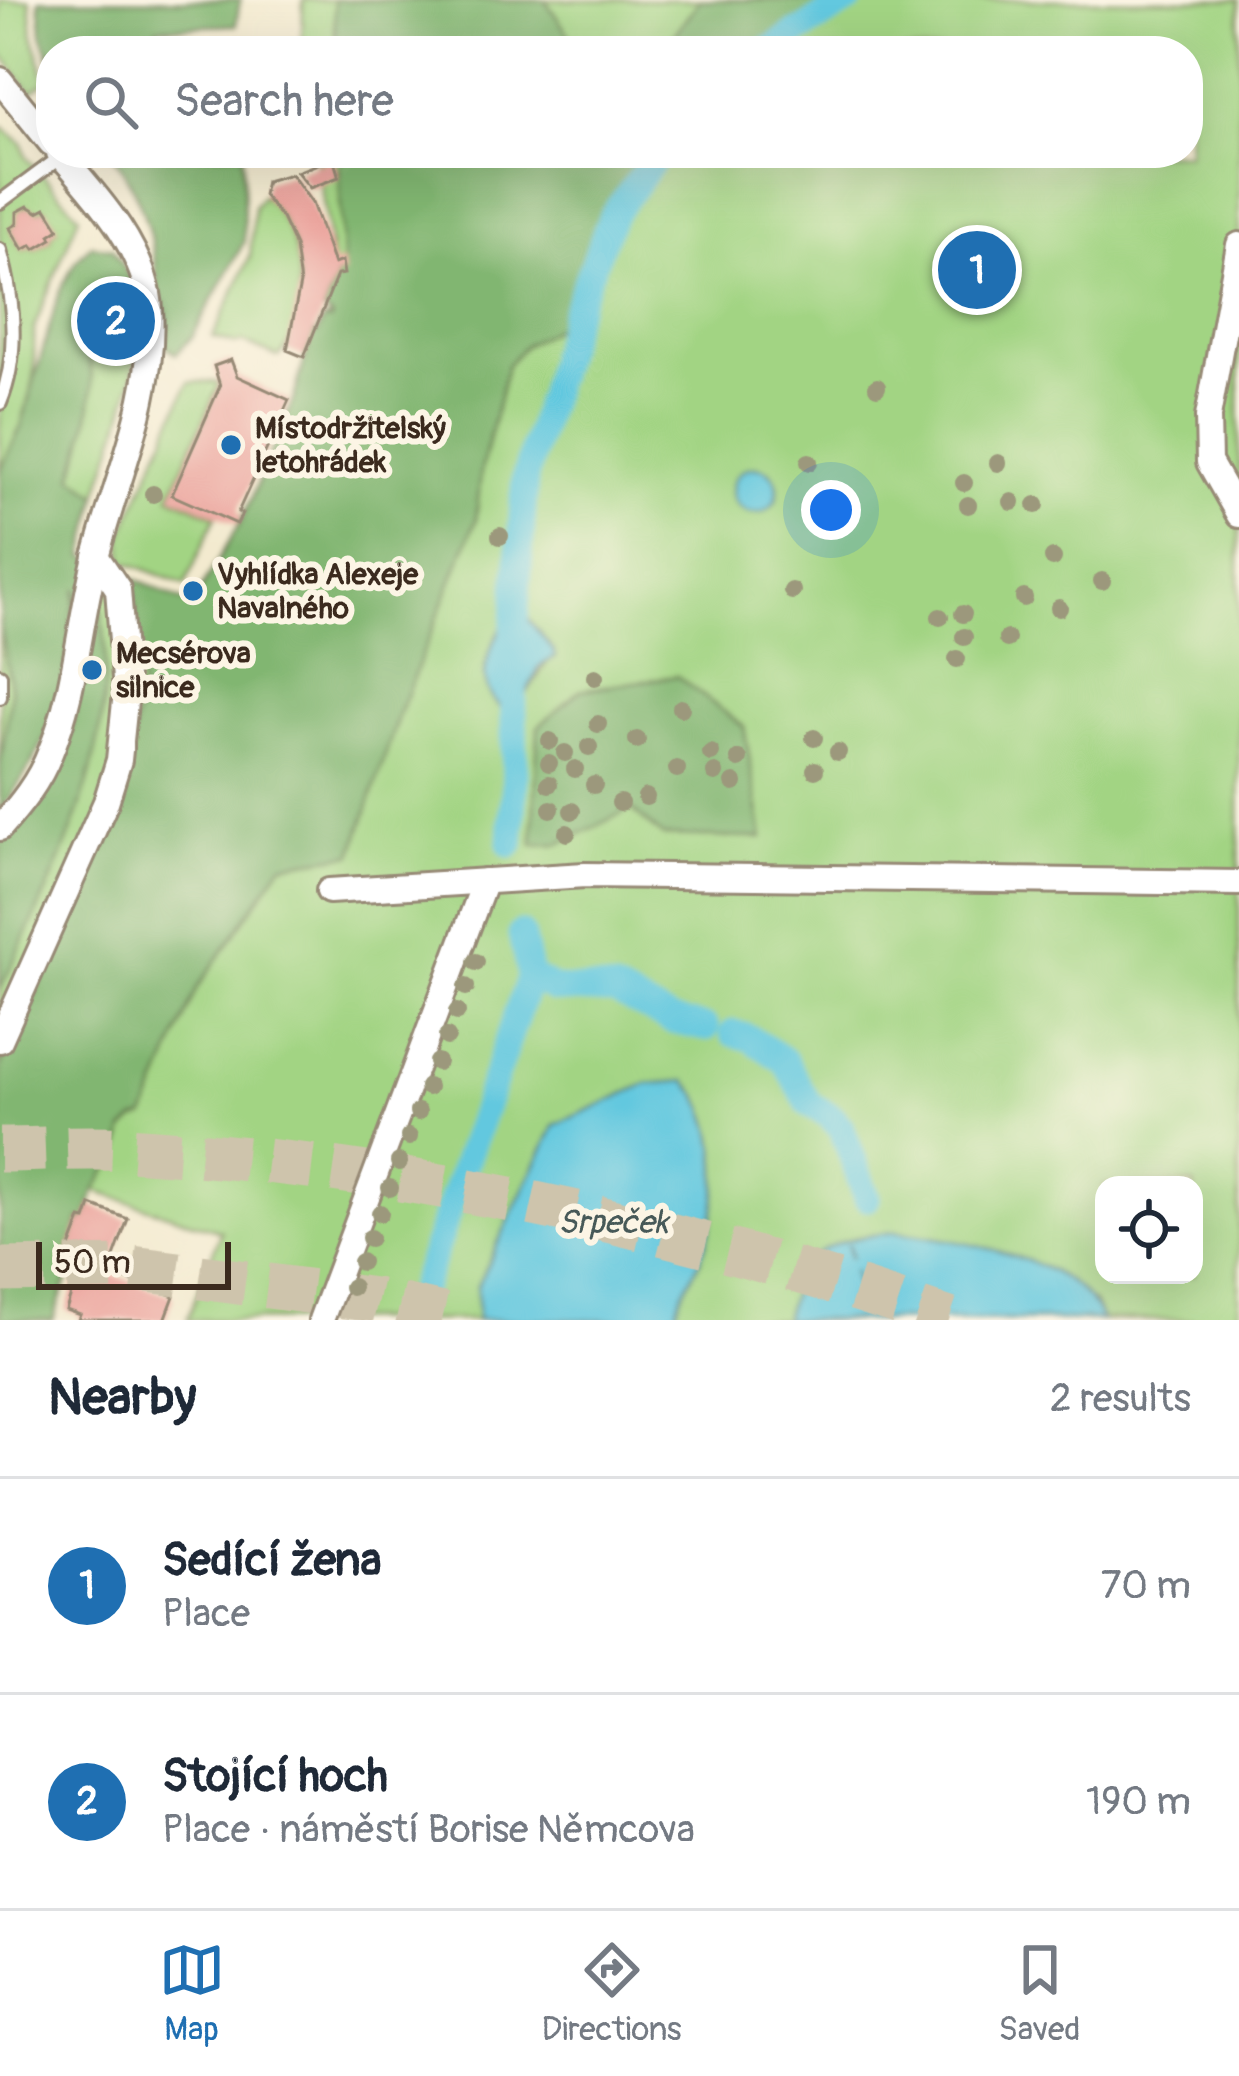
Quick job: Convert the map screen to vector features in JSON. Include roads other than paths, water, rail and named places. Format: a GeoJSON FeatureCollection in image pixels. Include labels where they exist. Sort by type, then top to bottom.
{"type":"FeatureCollection","features":[{"type":"Feature","properties":{"kind":"street"},"geometry":{"type":"LineString","coordinates":[[0,80],[36,124]]}},
{"type":"Feature","properties":{"kind":"street"},"geometry":{"type":"LineString","coordinates":[[0,828],[39,778],[60,727],[96,556],[148,375],[150,308],[142,273],[98,197],[73,168]]}},
{"type":"Feature","properties":{"kind":"street"},"geometry":{"type":"LineString","coordinates":[[1239,245],[1208,417],[1210,462],[1239,515]]}},
{"type":"Feature","properties":{"kind":"street"},"geometry":{"type":"LineString","coordinates":[[0,1040],[106,802],[118,760],[126,692],[118,590],[96,556]]}},
{"type":"Feature","properties":{"kind":"street"},"geometry":{"type":"LineString","coordinates":[[329,891],[585,875],[1239,883]]}},
{"type":"Feature","properties":{"kind":"street"},"geometry":{"type":"LineString","coordinates":[[320,1320],[485,881]]}},
{"type":"Feature","properties":{"kind":"lane"},"geometry":{"type":"LineString","coordinates":[[0,202],[39,168]]}},
{"type":"Feature","properties":{"kind":"lane"},"geometry":{"type":"LineString","coordinates":[[0,250],[14,333],[0,404]]}},
{"type":"Feature","properties":{"kind":"lane"},"geometry":{"type":"LineString","coordinates":[[0,674],[0,697]]}},
{"type":"Feature","properties":{"kind":"water"},"geometry":{"type":"Polygon","coordinates":[[[755,467],[771,474],[778,490],[771,506],[755,513],[739,506],[732,490],[739,474],[755,467]]]}},
{"type":"Feature","properties":{"kind":"water"},"geometry":{"type":"Polygon","coordinates":[[[515,603],[555,657],[540,666],[518,709],[505,712],[493,699],[485,672],[515,603]]]}},
{"type":"Feature","properties":{"kind":"water","name":"Srpeček"},"geometry":{"type":"Polygon","coordinates":[[[686,1081],[709,1119],[715,1142],[716,1192],[707,1239],[675,1320],[477,1320],[477,1286],[555,1125],[647,1084],[686,1081]]]}},
{"type":"Feature","properties":{"kind":"water"},"geometry":{"type":"Polygon","coordinates":[[[894,1232],[980,1246],[1041,1266],[1088,1298],[1102,1320],[784,1320],[800,1276],[820,1252],[850,1240],[894,1232]]]}},
{"type":"Feature","properties":{"kind":"waterway"},"geometry":{"type":"LineString","coordinates":[[792,36],[851,0]]}},
{"type":"Feature","properties":{"kind":"waterway"},"geometry":{"type":"LineString","coordinates":[[514,636],[525,477],[573,315],[612,216],[648,168]]}},
{"type":"Feature","properties":{"kind":"waterway"},"geometry":{"type":"LineString","coordinates":[[511,844],[513,675]]}},
{"type":"Feature","properties":{"kind":"waterway"},"geometry":{"type":"LineString","coordinates":[[414,1309],[530,976],[521,934]]}},
{"type":"Feature","properties":{"kind":"waterway"},"geometry":{"type":"LineString","coordinates":[[530,976],[553,989],[614,992],[672,1021],[706,1028]]}},
{"type":"Feature","properties":{"kind":"waterway"},"geometry":{"type":"LineString","coordinates":[[733,1033],[750,1038],[785,1061],[809,1104],[842,1129],[867,1198]]}},
{"type":"Feature","properties":{"kind":"tunnel"},"geometry":{"type":"LineString","coordinates":[[0,1150],[112,1148],[233,1157],[441,1186],[749,1256],[949,1320]]}},
{"type":"Feature","properties":{"kind":"tunnel"},"geometry":{"type":"LineString","coordinates":[[0,1270],[132,1268],[375,1300],[464,1320]]}},
{"type":"Feature","properties":{"kind":"place","name":"Sedící žena"},"geometry":{"type":"Point","coordinates":[977,270]}},
{"type":"Feature","properties":{"kind":"place","name":"Stojící hoch"},"geometry":{"type":"Point","coordinates":[116,321]}},
{"type":"Feature","properties":{"kind":"place","name":"Místodržitelský letohrádek"},"geometry":{"type":"Point","coordinates":[231,445]}},
{"type":"Feature","properties":{"kind":"place","name":"Vyhlídka Alexeje Navalného"},"geometry":{"type":"Point","coordinates":[193,591]}},
{"type":"Feature","properties":{"kind":"place","name":"Mecsérova silnice"},"geometry":{"type":"Point","coordinates":[92,670]}}]}
